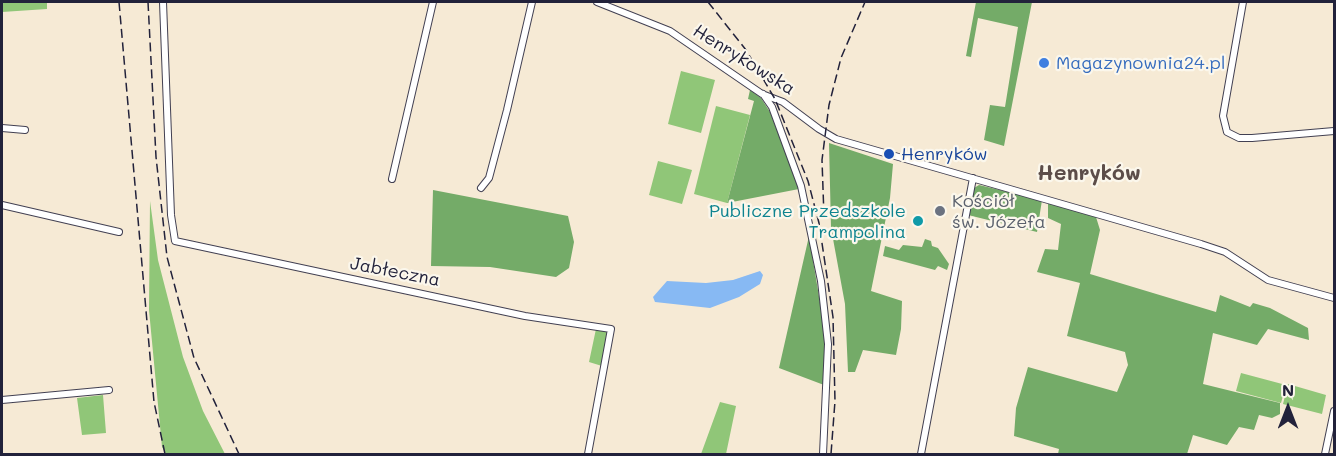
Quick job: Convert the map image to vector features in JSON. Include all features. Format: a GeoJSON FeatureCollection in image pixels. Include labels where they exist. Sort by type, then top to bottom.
{"type":"FeatureCollection","features":[{"type":"Feature","properties":{"kind":"street","name":"Jabłeczna"},"geometry":{"type":"LineString","coordinates":[[163,2],[171,215],[175,241],[525,316],[611,329],[588,454]]}},
{"type":"Feature","properties":{"kind":"street"},"geometry":{"type":"LineString","coordinates":[[392,178],[433,2]]}},
{"type":"Feature","properties":{"kind":"street"},"geometry":{"type":"LineString","coordinates":[[481,188],[489,178],[532,2]]}},
{"type":"Feature","properties":{"kind":"street","name":"Henrykowska"},"geometry":{"type":"LineString","coordinates":[[597,2],[670,31],[762,94],[783,102],[836,139],[1213,248],[1268,280],[1335,298]]}},
{"type":"Feature","properties":{"kind":"street"},"geometry":{"type":"LineString","coordinates":[[1243,2],[1223,116],[1227,132],[1239,138],[1252,138],[1335,131]]}},
{"type":"Feature","properties":{"kind":"street"},"geometry":{"type":"LineString","coordinates":[[762,94],[772,107],[801,186],[821,281],[828,344],[823,454]]}},
{"type":"Feature","properties":{"kind":"street"},"geometry":{"type":"LineString","coordinates":[[2,128],[25,130]]}},
{"type":"Feature","properties":{"kind":"street"},"geometry":{"type":"LineString","coordinates":[[921,454],[973,178]]}},
{"type":"Feature","properties":{"kind":"street"},"geometry":{"type":"LineString","coordinates":[[2,205],[119,232]]}},
{"type":"Feature","properties":{"kind":"street"},"geometry":{"type":"LineString","coordinates":[[2,400],[109,390]]}},
{"type":"Feature","properties":{"kind":"street"},"geometry":{"type":"LineString","coordinates":[[1325,454],[1335,411]]}},
{"type":"Feature","properties":{"kind":"green space"},"geometry":{"type":"Polygon","coordinates":[[[2,2],[47,2],[47,9],[2,12],[2,2]]]}},
{"type":"Feature","properties":{"kind":"green space"},"geometry":{"type":"Polygon","coordinates":[[[976,2],[1032,2],[1004,146],[984,140],[990,105],[1005,107],[1018,27],[978,18],[971,57],[966,56],[976,2]]]}},
{"type":"Feature","properties":{"kind":"green space"},"geometry":{"type":"Polygon","coordinates":[[[681,71],[715,80],[701,133],[668,124],[681,71]]]}},
{"type":"Feature","properties":{"kind":"green space"},"geometry":{"type":"Polygon","coordinates":[[[750,90],[761,98],[770,112],[799,189],[727,203],[754,101],[748,99],[750,90]]]}},
{"type":"Feature","properties":{"kind":"green space"},"geometry":{"type":"Polygon","coordinates":[[[716,106],[750,115],[727,203],[694,194],[716,106]]]}},
{"type":"Feature","properties":{"kind":"green space"},"geometry":{"type":"Polygon","coordinates":[[[829,143],[893,164],[890,198],[871,291],[902,301],[901,329],[896,355],[863,350],[855,372],[848,372],[845,304],[831,228],[829,143]]]}},
{"type":"Feature","properties":{"kind":"green space"},"geometry":{"type":"Polygon","coordinates":[[[658,161],[692,170],[682,204],[649,195],[658,161]]]}},
{"type":"Feature","properties":{"kind":"green space"},"geometry":{"type":"Polygon","coordinates":[[[979,185],[1042,200],[1037,232],[968,215],[974,188],[979,185]]]}},
{"type":"Feature","properties":{"kind":"green space"},"geometry":{"type":"Polygon","coordinates":[[[433,190],[568,216],[574,242],[569,268],[556,277],[490,267],[431,266],[433,190]]]}},
{"type":"Feature","properties":{"kind":"green space"},"geometry":{"type":"Polygon","coordinates":[[[150,201],[158,260],[183,357],[203,411],[225,454],[166,454],[162,447],[149,310],[150,201]]]}},
{"type":"Feature","properties":{"kind":"green space"},"geometry":{"type":"Polygon","coordinates":[[[1048,202],[1096,217],[1100,230],[1090,274],[1216,312],[1220,295],[1250,307],[1253,303],[1270,308],[1308,328],[1309,340],[1268,329],[1257,345],[1213,333],[1203,384],[1280,403],[1280,414],[1272,418],[1259,415],[1254,430],[1239,427],[1227,445],[1193,435],[1187,454],[1058,454],[1059,449],[1014,436],[1016,408],[1028,367],[1117,392],[1128,365],[1125,352],[1067,336],[1080,283],[1037,272],[1045,249],[1058,250],[1061,224],[1048,218],[1048,202]]]}},
{"type":"Feature","properties":{"kind":"green space"},"geometry":{"type":"Polygon","coordinates":[[[809,236],[826,339],[824,385],[779,368],[809,236]]]}},
{"type":"Feature","properties":{"kind":"green space"},"geometry":{"type":"Polygon","coordinates":[[[925,239],[938,248],[949,264],[947,270],[938,266],[935,270],[883,256],[885,246],[899,250],[903,245],[922,247],[925,239]]]}},
{"type":"Feature","properties":{"kind":"green space"},"geometry":{"type":"Polygon","coordinates":[[[596,329],[608,332],[602,366],[589,362],[596,329]]]}},
{"type":"Feature","properties":{"kind":"green space"},"geometry":{"type":"Polygon","coordinates":[[[1241,373],[1286,385],[1281,403],[1236,391],[1241,373]]]}},
{"type":"Feature","properties":{"kind":"green space"},"geometry":{"type":"Polygon","coordinates":[[[1288,384],[1326,395],[1322,414],[1283,404],[1288,384]]]}},
{"type":"Feature","properties":{"kind":"green space"},"geometry":{"type":"Polygon","coordinates":[[[103,395],[106,433],[82,435],[77,398],[103,395]]]}},
{"type":"Feature","properties":{"kind":"green space"},"geometry":{"type":"Polygon","coordinates":[[[720,402],[736,406],[726,454],[701,454],[720,402]]]}},
{"type":"Feature","properties":{"kind":"water"},"geometry":{"type":"Polygon","coordinates":[[[760,271],[763,275],[760,284],[739,297],[710,308],[655,302],[653,297],[667,281],[706,283],[733,280],[760,271]]]}},
{"type":"Feature","properties":{"kind":"railway"},"geometry":{"type":"LineString","coordinates":[[119,2],[154,402],[165,454]]}},
{"type":"Feature","properties":{"kind":"railway"},"geometry":{"type":"LineString","coordinates":[[148,2],[156,157],[167,257],[194,358],[239,454]]}},
{"type":"Feature","properties":{"kind":"railway"},"geometry":{"type":"LineString","coordinates":[[708,2],[746,50],[775,99],[808,181],[819,223],[833,317],[835,401],[831,454]]}},
{"type":"Feature","properties":{"kind":"railway"},"geometry":{"type":"LineString","coordinates":[[824,217],[822,160],[829,105],[841,58],[865,2]]}},
{"type":"Feature","properties":{"kind":"place","name":"Magazynownia24.pl"},"geometry":{"type":"Point","coordinates":[1044,63]}},
{"type":"Feature","properties":{"kind":"place","name":"Henryków"},"geometry":{"type":"Point","coordinates":[889,154]}},
{"type":"Feature","properties":{"kind":"place","name":"Kościół św. Józefa"},"geometry":{"type":"Point","coordinates":[940,211]}},
{"type":"Feature","properties":{"kind":"place","name":"Publiczne Przedszkole Trampolina"},"geometry":{"type":"Point","coordinates":[918,221]}},
{"type":"Feature","properties":{"kind":"district","name":"Henryków"},"geometry":{"type":"Point","coordinates":[1089,174]}}]}
